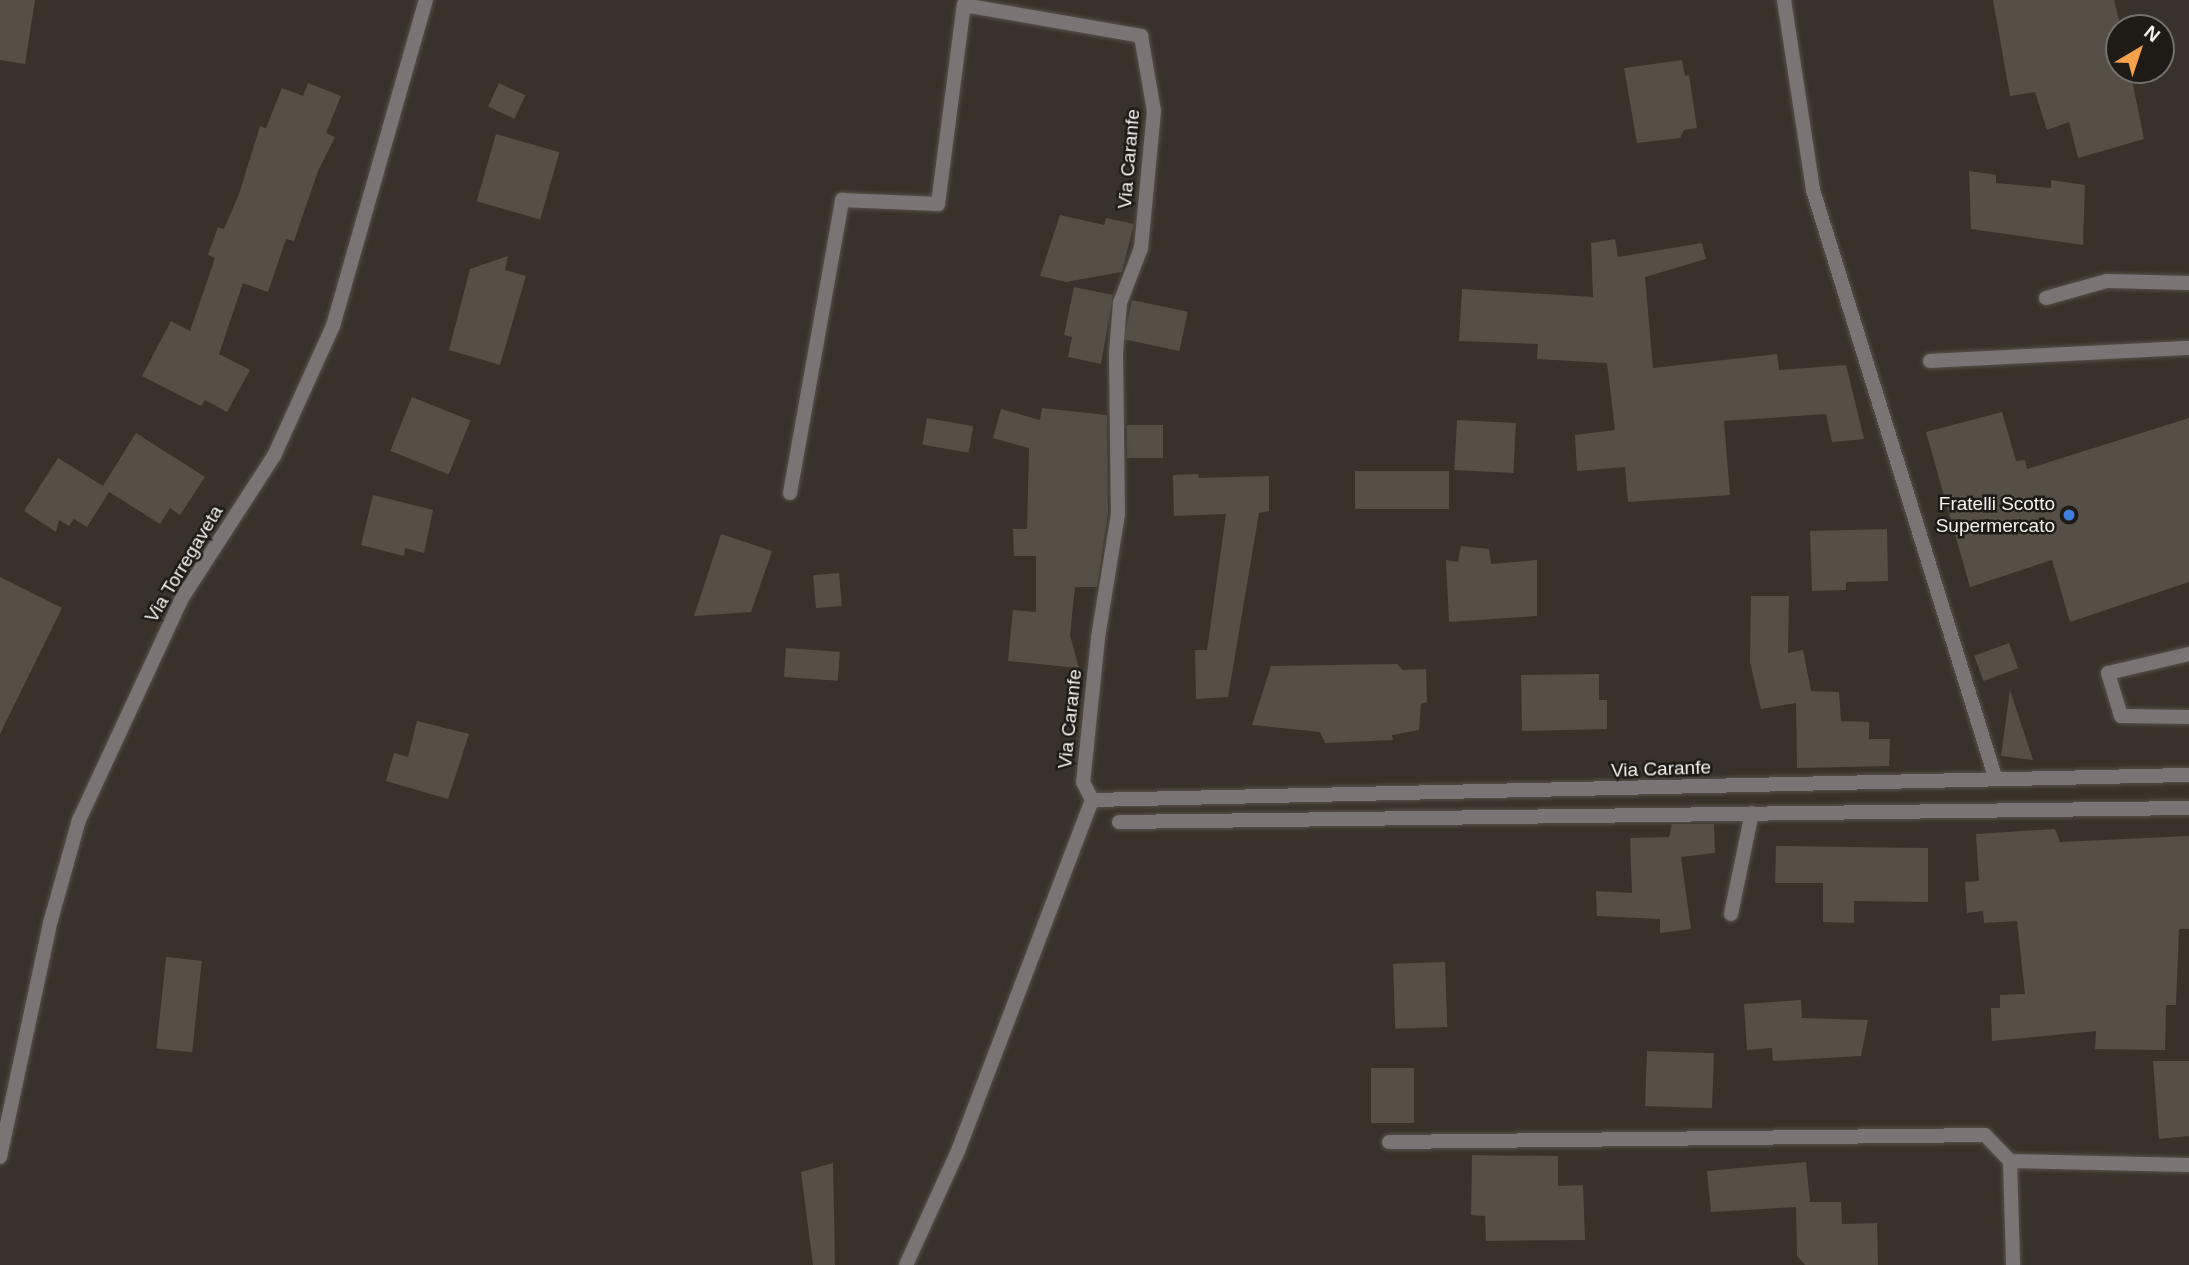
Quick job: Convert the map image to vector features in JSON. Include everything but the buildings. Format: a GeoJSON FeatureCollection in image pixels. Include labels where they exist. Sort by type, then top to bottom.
{"type":"FeatureCollection","features":[{"type":"Feature","properties":{"kind":"street","name":"Via Torregaveta"},"geometry":{"type":"LineString","coordinates":[[0,1157],[51,920],[79,820],[182,598],[274,456],[333,326],[426,0]]}},
{"type":"Feature","properties":{"kind":"street"},"geometry":{"type":"LineString","coordinates":[[1784,0],[1813,190],[1995,777]]}},
{"type":"Feature","properties":{"kind":"street","name":"Via Caranfe"},"geometry":{"type":"LineString","coordinates":[[790,493],[842,200],[938,204],[964,5],[1141,36],[1154,111],[1141,248],[1120,303],[1116,353],[1118,514],[1098,638],[1083,782],[1092,800],[1612,790],[1995,777],[2189,775]]}},
{"type":"Feature","properties":{"kind":"street"},"geometry":{"type":"LineString","coordinates":[[2046,298],[2107,281],[2189,283]]}},
{"type":"Feature","properties":{"kind":"street"},"geometry":{"type":"LineString","coordinates":[[1930,361],[2189,348]]}},
{"type":"Feature","properties":{"kind":"street"},"geometry":{"type":"LineString","coordinates":[[2189,653],[2108,673],[2121,716],[2189,717]]}},
{"type":"Feature","properties":{"kind":"street"},"geometry":{"type":"LineString","coordinates":[[906,1265],[958,1151],[1092,800]]}},
{"type":"Feature","properties":{"kind":"street"},"geometry":{"type":"LineString","coordinates":[[1119,821],[2189,808]]}},
{"type":"Feature","properties":{"kind":"street"},"geometry":{"type":"LineString","coordinates":[[1731,914],[1752,813]]}},
{"type":"Feature","properties":{"kind":"street"},"geometry":{"type":"LineString","coordinates":[[1389,1142],[1985,1135],[2010,1161],[2013,1265]]}},
{"type":"Feature","properties":{"kind":"street"},"geometry":{"type":"LineString","coordinates":[[2010,1161],[2189,1165]]}},
{"type":"Feature","properties":{"kind":"place","name":"Fratelli Scotto Supermercato"},"geometry":{"type":"Point","coordinates":[2069,515]}}]}
